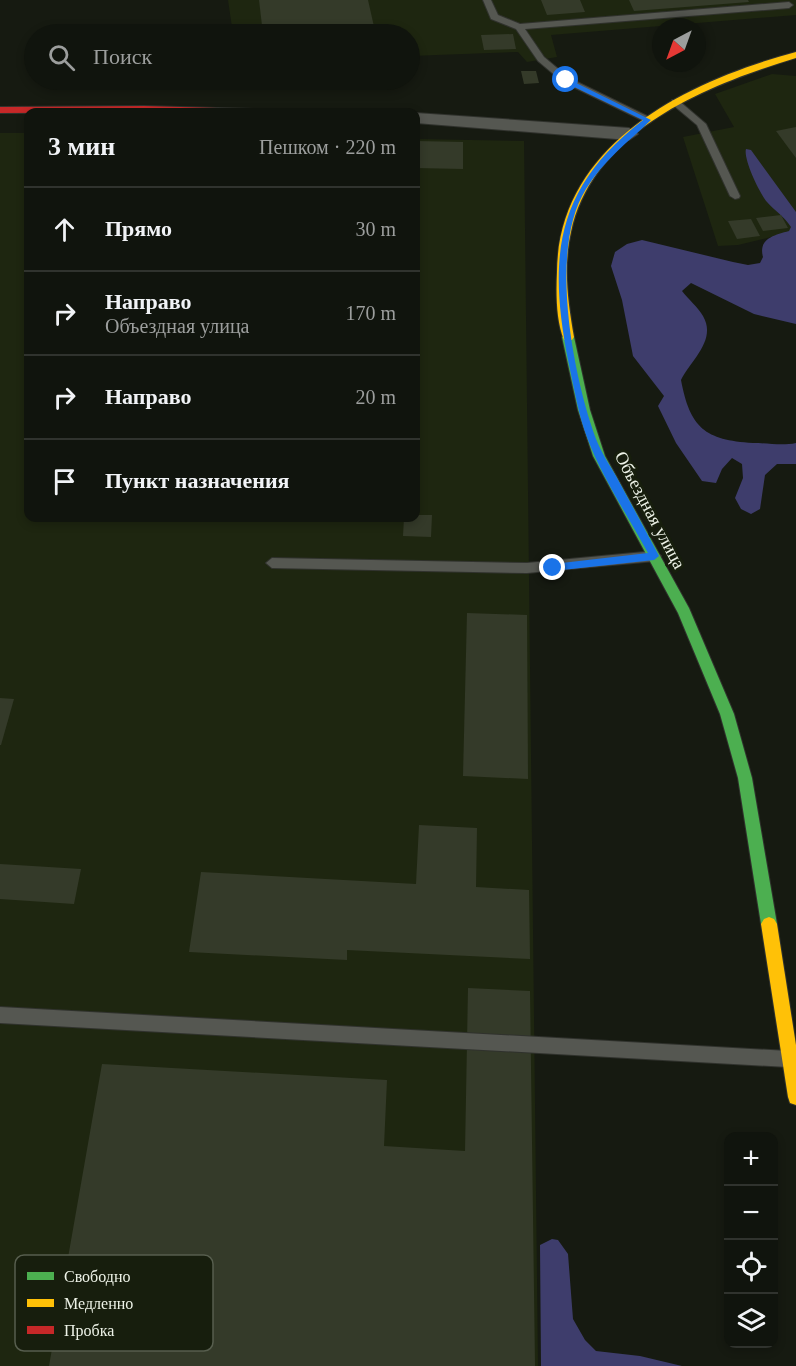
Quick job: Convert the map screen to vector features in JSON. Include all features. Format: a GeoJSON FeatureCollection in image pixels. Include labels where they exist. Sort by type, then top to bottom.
{"type":"FeatureCollection","features":[{"type":"Feature","properties":{"kind":"street","name":"Объездная улица"},"geometry":{"type":"LineString","coordinates":[[796,55],[710,83],[675,102],[629,134],[598,167],[581,191],[569,220],[562,259],[564,321],[592,441],[704,652],[729,718],[751,808],[796,1097]]}},
{"type":"Feature","properties":{"kind":"street"},"geometry":{"type":"LineString","coordinates":[[0,110],[24,110]]}},
{"type":"Feature","properties":{"kind":"street"},"geometry":{"type":"LineString","coordinates":[[420,118],[629,134]]}},
{"type":"Feature","properties":{"kind":"lane"},"geometry":{"type":"LineString","coordinates":[[487,0],[494,17],[519,27],[787,3],[796,15]]}},
{"type":"Feature","properties":{"kind":"lane"},"geometry":{"type":"LineString","coordinates":[[519,27],[541,59],[566,80],[648,120]]}},
{"type":"Feature","properties":{"kind":"lane"},"geometry":{"type":"LineString","coordinates":[[675,102],[701,124],[735,196]]}},
{"type":"Feature","properties":{"kind":"lane"},"geometry":{"type":"LineString","coordinates":[[272,562],[527,568],[654,556]]}},
{"type":"Feature","properties":{"kind":"lane"},"geometry":{"type":"LineString","coordinates":[[0,1015],[790,1059]]}},
{"type":"Feature","properties":{"kind":"shaded area"},"geometry":{"type":"Polygon","coordinates":[[[228,0],[796,0],[796,15],[706,22],[706,18],[652,18],[652,27],[551,35],[557,57],[527,62],[518,52],[420,56],[420,24],[232,24],[228,0]]]}},
{"type":"Feature","properties":{"kind":"shaded area"},"geometry":{"type":"Polygon","coordinates":[[[772,74],[796,76],[796,231],[738,245],[718,246],[683,137],[734,127],[715,94],[772,74]]]}},
{"type":"Feature","properties":{"kind":"shaded area"},"geometry":{"type":"Polygon","coordinates":[[[0,133],[24,133],[24,522],[420,522],[420,139],[524,141],[538,1366],[0,1366],[0,133]]]}},
{"type":"Feature","properties":{"kind":"shaded area"},"geometry":{"type":"Polygon","coordinates":[[[746,149],[751,150],[796,212],[796,324],[754,314],[691,283],[682,291],[703,316],[707,333],[705,342],[681,380],[689,410],[702,428],[711,434],[723,439],[753,443],[796,443],[796,464],[777,464],[765,475],[760,509],[751,514],[741,509],[735,498],[743,478],[742,464],[732,458],[722,469],[716,483],[702,481],[676,443],[658,406],[664,396],[633,356],[622,300],[611,266],[615,252],[627,244],[642,240],[748,265],[760,263],[765,242],[773,236],[789,231],[791,227],[760,192],[749,168],[746,149]]]}},
{"type":"Feature","properties":{"kind":"shaded area"},"geometry":{"type":"Polygon","coordinates":[[[552,1239],[558,1240],[568,1254],[573,1319],[585,1340],[596,1351],[640,1356],[682,1366],[541,1366],[540,1245],[552,1239]]]}},
{"type":"Feature","properties":{"kind":"building"},"geometry":{"type":"Polygon","coordinates":[[[259,0],[368,0],[373,24],[262,24],[259,0]]]}},
{"type":"Feature","properties":{"kind":"building"},"geometry":{"type":"Polygon","coordinates":[[[541,0],[580,0],[585,12],[547,15],[541,0]]]}},
{"type":"Feature","properties":{"kind":"building"},"geometry":{"type":"Polygon","coordinates":[[[629,0],[748,0],[749,2],[634,11],[629,0]]]}},
{"type":"Feature","properties":{"kind":"building"},"geometry":{"type":"Polygon","coordinates":[[[513,34],[516,49],[484,50],[481,35],[513,34]]]}},
{"type":"Feature","properties":{"kind":"building"},"geometry":{"type":"Polygon","coordinates":[[[521,71],[536,71],[539,83],[524,84],[521,71]]]}},
{"type":"Feature","properties":{"kind":"building"},"geometry":{"type":"Polygon","coordinates":[[[796,127],[796,158],[776,131],[796,127]]]}},
{"type":"Feature","properties":{"kind":"building"},"geometry":{"type":"Polygon","coordinates":[[[420,141],[463,142],[463,169],[420,168],[420,141]]]}},
{"type":"Feature","properties":{"kind":"building"},"geometry":{"type":"Polygon","coordinates":[[[781,215],[788,228],[763,231],[756,218],[781,215]]]}},
{"type":"Feature","properties":{"kind":"building"},"geometry":{"type":"Polygon","coordinates":[[[751,219],[760,236],[737,239],[728,221],[751,219]]]}},
{"type":"Feature","properties":{"kind":"building"},"geometry":{"type":"Polygon","coordinates":[[[420,515],[432,515],[431,537],[403,536],[404,522],[420,522],[420,515]]]}},
{"type":"Feature","properties":{"kind":"building"},"geometry":{"type":"Polygon","coordinates":[[[467,613],[527,615],[528,779],[463,776],[467,613]]]}},
{"type":"Feature","properties":{"kind":"building"},"geometry":{"type":"Polygon","coordinates":[[[0,698],[14,699],[1,745],[0,745],[0,698]]]}},
{"type":"Feature","properties":{"kind":"building"},"geometry":{"type":"Polygon","coordinates":[[[419,825],[477,828],[476,887],[529,890],[530,959],[347,950],[347,960],[189,952],[201,872],[416,884],[419,825]]]}},
{"type":"Feature","properties":{"kind":"building"},"geometry":{"type":"Polygon","coordinates":[[[0,864],[81,869],[74,904],[0,899],[0,864]]]}},
{"type":"Feature","properties":{"kind":"building"},"geometry":{"type":"Polygon","coordinates":[[[468,988],[530,991],[535,1366],[49,1366],[52,1351],[213,1351],[213,1255],[68,1255],[102,1064],[387,1080],[384,1146],[465,1151],[468,988]]]}},
{"type":"Feature","properties":{"kind":"traffic: fast"},"geometry":{"type":"LineString","coordinates":[[568,337],[584,410],[599,456],[684,612],[727,714],[745,778],[769,924]]}},
{"type":"Feature","properties":{"kind":"traffic: slow"},"geometry":{"type":"LineString","coordinates":[[568,337],[562,278],[565,233],[569,219],[585,186],[606,157],[632,132],[661,111],[693,93],[762,65],[796,55]]}},
{"type":"Feature","properties":{"kind":"traffic: slow"},"geometry":{"type":"LineString","coordinates":[[769,924],[796,1097]]}},
{"type":"Feature","properties":{"kind":"traffic: jam"},"geometry":{"type":"LineString","coordinates":[[0,110],[24,110]]}},
{"type":"Feature","properties":{"kind":"route"},"geometry":{"type":"LineString","coordinates":[[553,568],[654,556],[592,441],[564,321],[562,259],[569,220],[581,191],[598,167],[629,134],[648,120],[566,80]]}}]}
